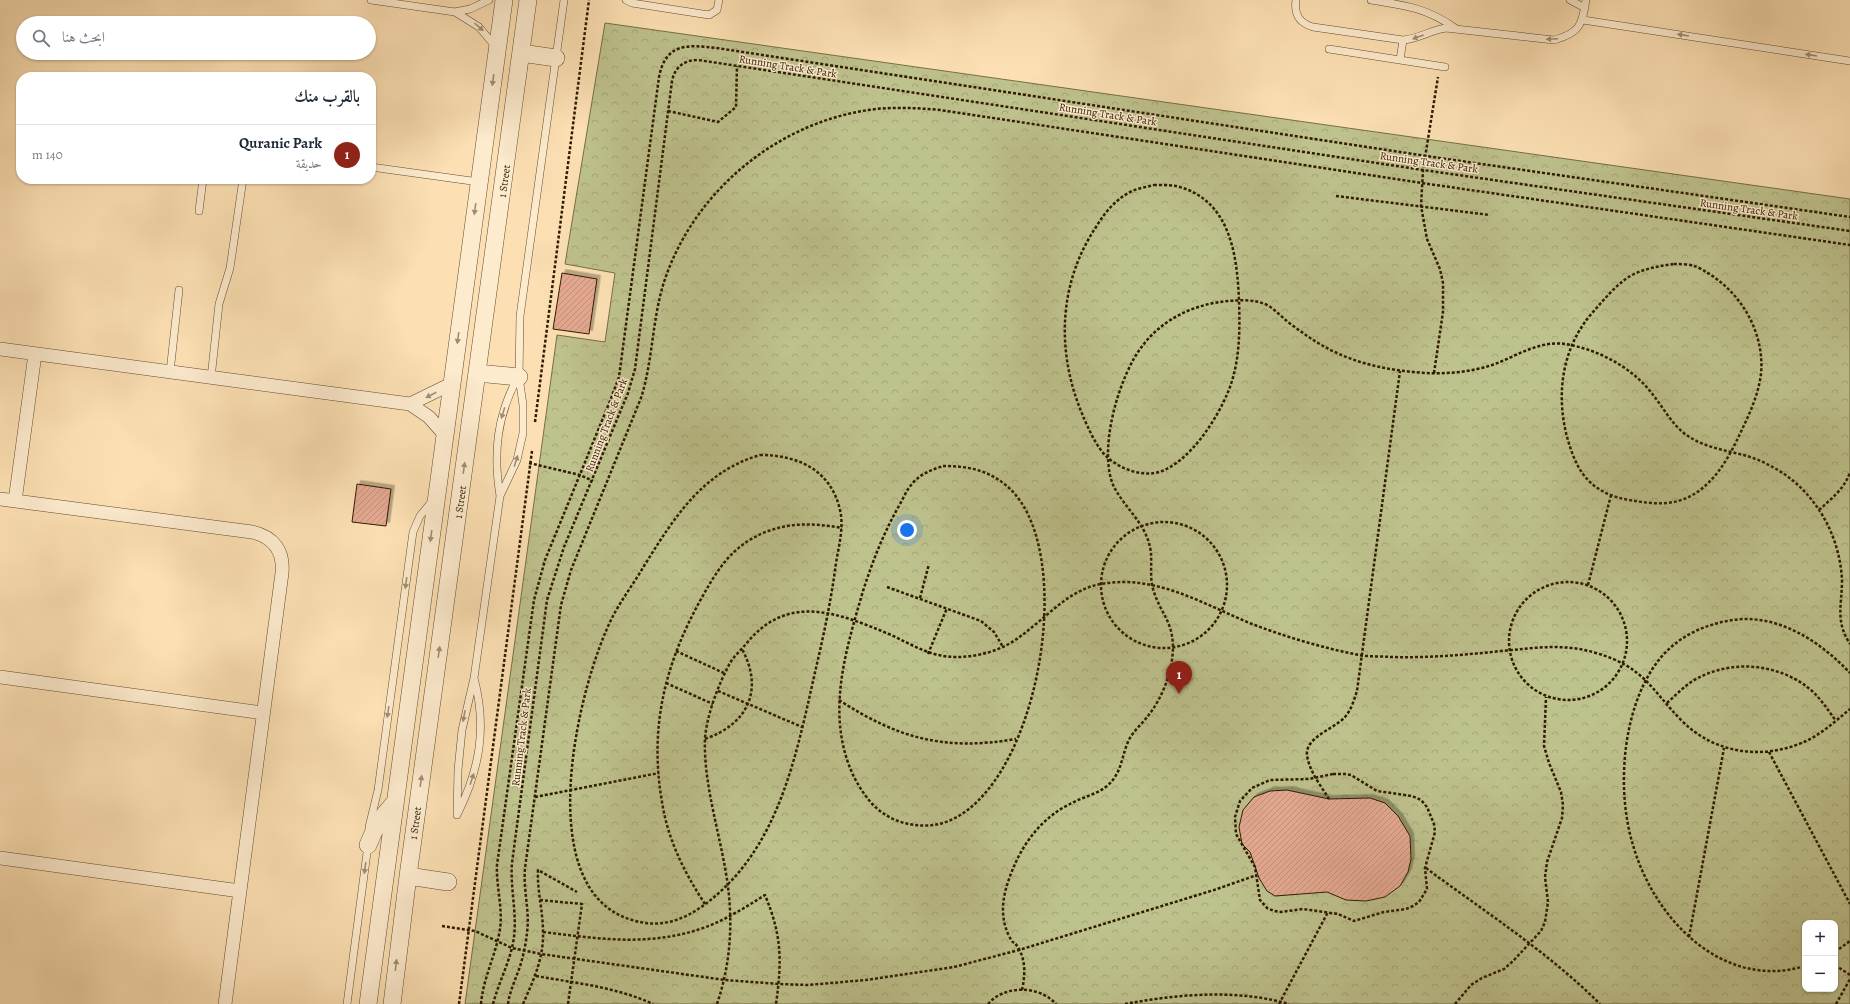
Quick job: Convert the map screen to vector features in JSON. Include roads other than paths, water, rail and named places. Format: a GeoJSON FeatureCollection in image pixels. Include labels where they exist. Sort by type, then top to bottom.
{"type":"FeatureCollection","features":[{"type":"Feature","properties":{"kind":"street","name":"1 Street"},"geometry":{"type":"LineString","coordinates":[[368,1004],[444,434],[504,0]]}},
{"type":"Feature","properties":{"kind":"street","name":"1 Street"},"geometry":{"type":"LineString","coordinates":[[392,1004],[408,876],[528,0]]}},
{"type":"Feature","properties":{"kind":"street"},"geometry":{"type":"LineString","coordinates":[[521,53],[556,58]]}},
{"type":"Feature","properties":{"kind":"street"},"geometry":{"type":"LineString","coordinates":[[0,349],[410,404],[429,417],[444,434]]}},
{"type":"Feature","properties":{"kind":"street"},"geometry":{"type":"LineString","coordinates":[[15,500],[35,354]]}},
{"type":"Feature","properties":{"kind":"street"},"geometry":{"type":"LineString","coordinates":[[477,373],[518,377]]}},
{"type":"Feature","properties":{"kind":"street"},"geometry":{"type":"LineString","coordinates":[[410,404],[451,384]]}},
{"type":"Feature","properties":{"kind":"street"},"geometry":{"type":"LineString","coordinates":[[0,499],[252,532],[261,534],[270,539],[277,546],[281,554],[283,564],[225,1004]]}},
{"type":"Feature","properties":{"kind":"street"},"geometry":{"type":"LineString","coordinates":[[0,677],[264,713]]}},
{"type":"Feature","properties":{"kind":"street"},"geometry":{"type":"LineString","coordinates":[[368,845],[378,822],[395,802]]}},
{"type":"Feature","properties":{"kind":"street"},"geometry":{"type":"LineString","coordinates":[[0,858],[240,891]]}},
{"type":"Feature","properties":{"kind":"street"},"geometry":{"type":"LineString","coordinates":[[408,876],[448,882]]}},
{"type":"Feature","properties":{"kind":"lane"},"geometry":{"type":"LineString","coordinates":[[371,0],[455,12],[470,9],[489,0]]}},
{"type":"Feature","properties":{"kind":"lane"},"geometry":{"type":"LineString","coordinates":[[500,496],[517,460],[524,419],[518,377],[520,316],[564,0]]}},
{"type":"Feature","properties":{"kind":"lane"},"geometry":{"type":"LineString","coordinates":[[626,0],[632,3],[709,16],[717,10],[719,0]]}},
{"type":"Feature","properties":{"kind":"lane"},"geometry":{"type":"LineString","coordinates":[[1296,0],[1294,8],[1296,15],[1300,21],[1306,25],[1403,40],[1415,38],[1437,29],[1455,28],[1554,40],[1566,37],[1576,30],[1583,20],[1586,0]]}},
{"type":"Feature","properties":{"kind":"lane"},"geometry":{"type":"LineString","coordinates":[[1371,0],[1420,8],[1455,28]]}},
{"type":"Feature","properties":{"kind":"lane"},"geometry":{"type":"LineString","coordinates":[[1570,0],[1584,8]]}},
{"type":"Feature","properties":{"kind":"lane"},"geometry":{"type":"LineString","coordinates":[[455,12],[479,27],[489,37],[497,49]]}},
{"type":"Feature","properties":{"kind":"lane"},"geometry":{"type":"LineString","coordinates":[[1583,20],[1850,61]]}},
{"type":"Feature","properties":{"kind":"lane"},"geometry":{"type":"LineString","coordinates":[[1400,60],[1403,40]]}},
{"type":"Feature","properties":{"kind":"lane"},"geometry":{"type":"LineString","coordinates":[[1329,50],[1442,67]]}},
{"type":"Feature","properties":{"kind":"lane"},"geometry":{"type":"LineString","coordinates":[[376,168],[479,182]]}},
{"type":"Feature","properties":{"kind":"lane"},"geometry":{"type":"LineString","coordinates":[[199,211],[202,184]]}},
{"type":"Feature","properties":{"kind":"lane"},"geometry":{"type":"LineString","coordinates":[[211,378],[219,304],[230,268],[241,184]]}},
{"type":"Feature","properties":{"kind":"lane"},"geometry":{"type":"LineString","coordinates":[[170,372],[179,290]]}},
{"type":"Feature","properties":{"kind":"lane"},"geometry":{"type":"LineString","coordinates":[[474,678],[481,714],[479,750],[467,794],[457,815],[458,770],[462,730],[474,678],[500,496],[496,456],[498,428],[506,402],[518,377]]}},
{"type":"Feature","properties":{"kind":"lane"},"geometry":{"type":"LineString","coordinates":[[347,1004],[368,845],[369,825],[378,790],[413,532],[420,516],[436,496]]}},
{"type":"Feature","properties":{"kind":"place","name":"Quranic Park"},"geometry":{"type":"Point","coordinates":[1179,694]}}]}
